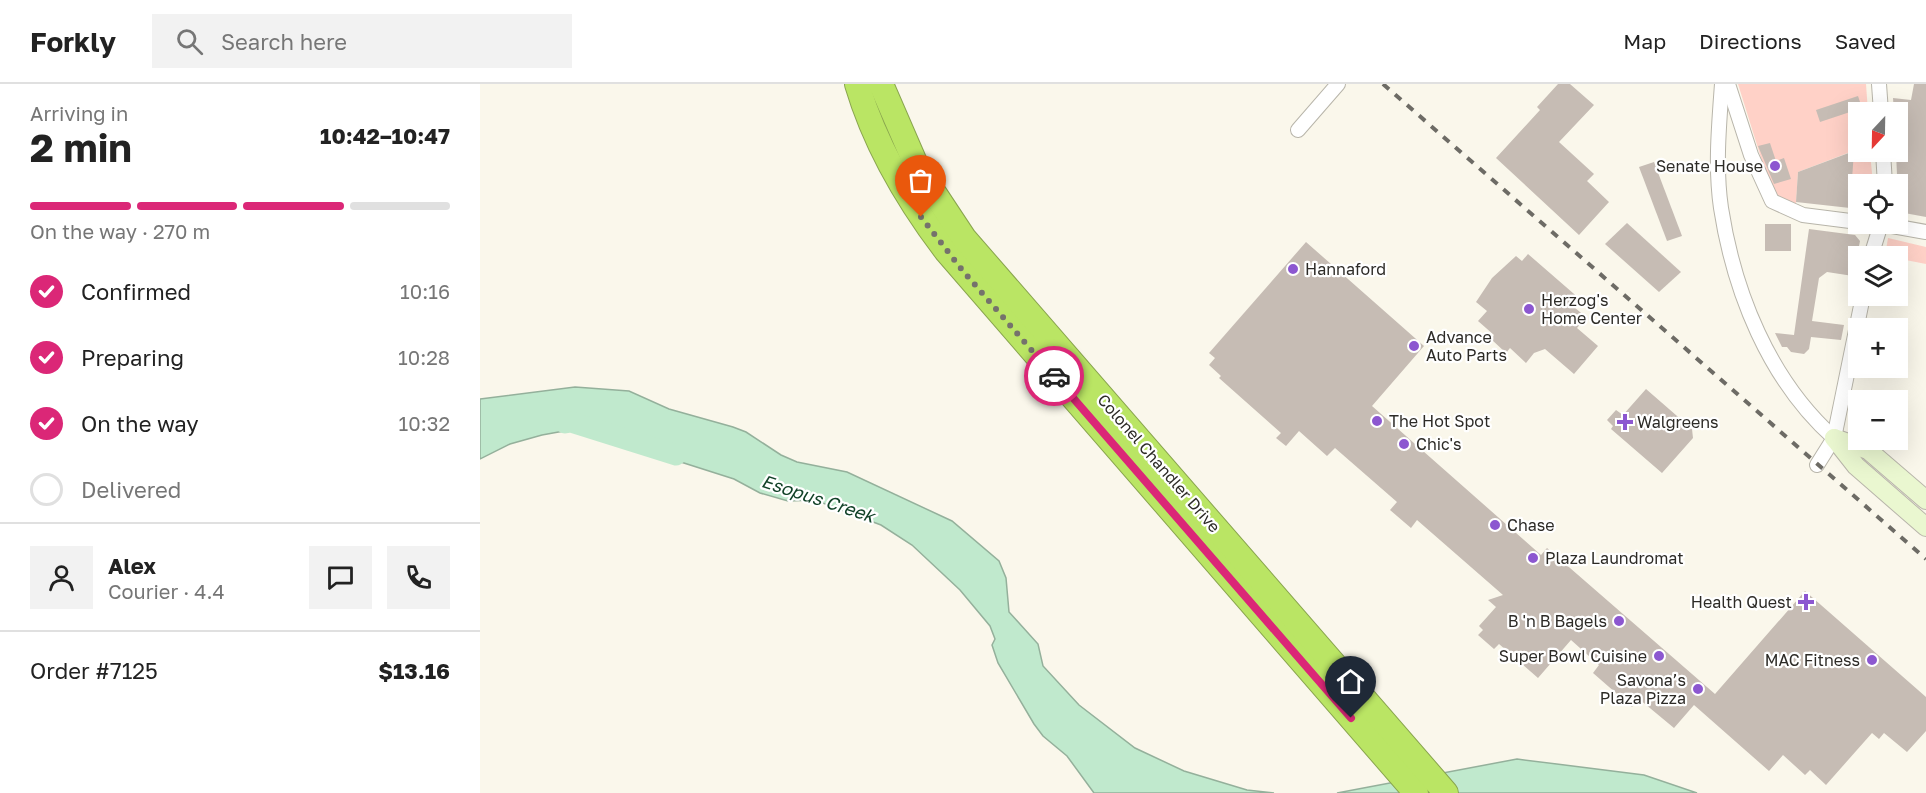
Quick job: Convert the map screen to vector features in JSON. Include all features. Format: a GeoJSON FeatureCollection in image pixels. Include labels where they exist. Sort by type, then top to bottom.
{"type":"FeatureCollection","features":[{"type":"Feature","properties":{"kind":"highway","name":"Colonel Chandler Drive"},"geometry":{"type":"LineString","coordinates":[[857,84],[877,136],[897,177],[947,252],[1416,793]]}},
{"type":"Feature","properties":{"kind":"highway","name":"Colonel Chandler Drive"},"geometry":{"type":"LineString","coordinates":[[881,84],[917,167],[964,238],[1446,793]]}},
{"type":"Feature","properties":{"kind":"street"},"geometry":{"type":"LineString","coordinates":[[1298,130],[1338,84]]}},
{"type":"Feature","properties":{"kind":"street"},"geometry":{"type":"LineString","coordinates":[[1722,84],[1718,152],[1721,206],[1730,252],[1757,331],[1803,408],[1834,438],[1856,466],[1926,527]]}},
{"type":"Feature","properties":{"kind":"street"},"geometry":{"type":"LineString","coordinates":[[1728,84],[1751,155],[1772,201],[1803,214],[1848,221]]}},
{"type":"Feature","properties":{"kind":"street"},"geometry":{"type":"LineString","coordinates":[[1879,84],[1880,102]]}},
{"type":"Feature","properties":{"kind":"street"},"geometry":{"type":"LineString","coordinates":[[1908,229],[1926,232]]}},
{"type":"Feature","properties":{"kind":"street"},"geometry":{"type":"LineString","coordinates":[[1817,465],[1834,438],[1861,306]]}},
{"type":"Feature","properties":{"kind":"street"},"geometry":{"type":"LineString","coordinates":[[1834,438],[1868,450],[1926,500]]}},
{"type":"Feature","properties":{"kind":"shaded area"},"geometry":{"type":"Polygon","coordinates":[[[1738,84],[1866,84],[1867,102],[1848,102],[1848,153],[1798,172],[1796,204],[1781,198],[1771,190],[1738,84]]]}},
{"type":"Feature","properties":{"kind":"shaded area"},"geometry":{"type":"Polygon","coordinates":[[[1852,162],[1871,162],[1872,174],[1852,174],[1852,162]]]}},
{"type":"Feature","properties":{"kind":"shaded area"},"geometry":{"type":"Polygon","coordinates":[[[1888,238],[1926,247],[1926,264],[1908,260],[1908,246],[1887,246],[1888,238]]]}},
{"type":"Feature","properties":{"kind":"water"},"geometry":{"type":"Polygon","coordinates":[[[575,387],[629,391],[669,409],[733,427],[746,432],[781,455],[797,462],[847,472],[952,521],[999,561],[1006,578],[1009,612],[1038,644],[1043,666],[1079,705],[1135,748],[1184,771],[1247,790],[1274,793],[1094,793],[1067,756],[1043,736],[1034,724],[998,663],[992,645],[995,639],[990,626],[960,590],[912,545],[881,525],[815,500],[788,501],[760,493],[734,479],[662,456],[634,438],[603,429],[575,429],[542,435],[510,444],[480,459],[480,399],[575,387]]]}},
{"type":"Feature","properties":{"kind":"water"},"geometry":{"type":"Polygon","coordinates":[[[1517,759],[1644,775],[1697,793],[1337,793],[1517,759]]]}},
{"type":"Feature","properties":{"kind":"building"},"geometry":{"type":"Polygon","coordinates":[[[1558,84],[1570,84],[1594,105],[1559,142],[1594,174],[1587,181],[1609,202],[1579,235],[1496,158],[1540,110],[1537,107],[1558,84]]]}},
{"type":"Feature","properties":{"kind":"building"},"geometry":{"type":"Polygon","coordinates":[[[1914,84],[1926,84],[1926,217],[1908,214],[1908,174],[1897,174],[1896,162],[1908,162],[1908,102],[1893,102],[1893,98],[1911,100],[1914,84]]]}},
{"type":"Feature","properties":{"kind":"building"},"geometry":{"type":"Polygon","coordinates":[[[1858,96],[1860,102],[1848,102],[1848,113],[1820,122],[1816,110],[1858,96]]]}},
{"type":"Feature","properties":{"kind":"building","name":"Senate House"},"geometry":{"type":"Polygon","coordinates":[[[1770,143],[1776,161],[1784,158],[1791,179],[1774,184],[1758,146],[1770,143]]]}},
{"type":"Feature","properties":{"kind":"building"},"geometry":{"type":"Polygon","coordinates":[[[1848,153],[1848,162],[1853,162],[1852,174],[1848,174],[1848,208],[1796,202],[1798,172],[1848,153]]]}},
{"type":"Feature","properties":{"kind":"building"},"geometry":{"type":"Polygon","coordinates":[[[1654,162],[1682,236],[1667,241],[1639,167],[1654,162]]]}},
{"type":"Feature","properties":{"kind":"building"},"geometry":{"type":"Polygon","coordinates":[[[1627,223],[1681,272],[1659,292],[1605,244],[1627,223]]]}},
{"type":"Feature","properties":{"kind":"building"},"geometry":{"type":"Polygon","coordinates":[[[1765,224],[1791,224],[1791,251],[1765,251],[1765,224]]]}},
{"type":"Feature","properties":{"kind":"building"},"geometry":{"type":"Polygon","coordinates":[[[1809,229],[1855,235],[1860,241],[1859,246],[1848,246],[1848,275],[1827,272],[1819,278],[1812,321],[1844,325],[1841,340],[1811,337],[1809,349],[1804,354],[1791,352],[1787,347],[1782,347],[1775,333],[1794,335],[1809,229]]]}},
{"type":"Feature","properties":{"kind":"building"},"geometry":{"type":"Polygon","coordinates":[[[1306,242],[1424,346],[1372,406],[1541,555],[1547,548],[1715,694],[1805,591],[1926,697],[1926,731],[1907,752],[1884,733],[1879,739],[1872,733],[1826,785],[1810,770],[1805,775],[1783,755],[1769,771],[1694,705],[1674,728],[1639,699],[1632,707],[1593,673],[1599,665],[1571,640],[1538,678],[1499,644],[1494,649],[1478,635],[1483,630],[1479,626],[1496,607],[1488,600],[1503,595],[1417,520],[1411,528],[1390,510],[1397,502],[1335,448],[1327,456],[1299,431],[1286,446],[1276,438],[1281,433],[1219,378],[1221,376],[1209,365],[1215,358],[1209,353],[1306,242]]]}},
{"type":"Feature","properties":{"kind":"building","name":"Herzog's Home Center"},"geometry":{"type":"Polygon","coordinates":[[[1528,254],[1581,300],[1574,307],[1586,317],[1577,328],[1598,346],[1574,374],[1545,349],[1534,353],[1526,363],[1510,348],[1506,353],[1491,339],[1494,335],[1478,321],[1487,311],[1476,302],[1492,278],[1516,256],[1522,261],[1528,254]]]}},
{"type":"Feature","properties":{"kind":"building","name":"Walgreens"},"geometry":{"type":"Polygon","coordinates":[[[1646,389],[1692,429],[1693,438],[1662,473],[1611,429],[1613,426],[1607,420],[1616,410],[1623,415],[1646,389]]]}},
{"type":"Feature","properties":{"kind":"waterway","name":"Esopus Creek"},"geometry":{"type":"LineString","coordinates":[[565,423],[571,422],[676,455]]}},
{"type":"Feature","properties":{"kind":"railway"},"geometry":{"type":"LineString","coordinates":[[1383,84],[1926,559]]}},
{"type":"Feature","properties":{"kind":"way so far"},"geometry":{"type":"LineString","coordinates":[[921,217],[963,271],[1054,376]]}},
{"type":"Feature","properties":{"kind":"place","name":"Senate House"},"geometry":{"type":"Point","coordinates":[1775,166]}},
{"type":"Feature","properties":{"kind":"place","name":"Hannaford"},"geometry":{"type":"Point","coordinates":[1293,269]}},
{"type":"Feature","properties":{"kind":"place","name":"Herzog's Home Center"},"geometry":{"type":"Point","coordinates":[1529,309]}},
{"type":"Feature","properties":{"kind":"place","name":"Advance Auto Parts"},"geometry":{"type":"Point","coordinates":[1414,346]}},
{"type":"Feature","properties":{"kind":"place","name":"The Hot Spot"},"geometry":{"type":"Point","coordinates":[1377,421]}},
{"type":"Feature","properties":{"kind":"place","name":"Walgreens"},"geometry":{"type":"Point","coordinates":[1625,422]}},
{"type":"Feature","properties":{"kind":"place","name":"Chic's"},"geometry":{"type":"Point","coordinates":[1404,444]}},
{"type":"Feature","properties":{"kind":"place","name":"Chase"},"geometry":{"type":"Point","coordinates":[1495,525]}},
{"type":"Feature","properties":{"kind":"place","name":"Plaza Laundromat"},"geometry":{"type":"Point","coordinates":[1533,558]}},
{"type":"Feature","properties":{"kind":"place","name":"Health Quest"},"geometry":{"type":"Point","coordinates":[1806,602]}},
{"type":"Feature","properties":{"kind":"place","name":"B 'n B Bagels"},"geometry":{"type":"Point","coordinates":[1619,621]}},
{"type":"Feature","properties":{"kind":"place","name":"Super Bowl Cuisine"},"geometry":{"type":"Point","coordinates":[1659,656]}},
{"type":"Feature","properties":{"kind":"place","name":"MAC Fitness"},"geometry":{"type":"Point","coordinates":[1872,660]}},
{"type":"Feature","properties":{"kind":"place","name":"Savona’s Plaza Pizza"},"geometry":{"type":"Point","coordinates":[1698,689]}},
{"type":"Feature","properties":{"kind":"route"},"geometry":{"type":"LineString","coordinates":[[1054,376],[1351,718]]}}]}
